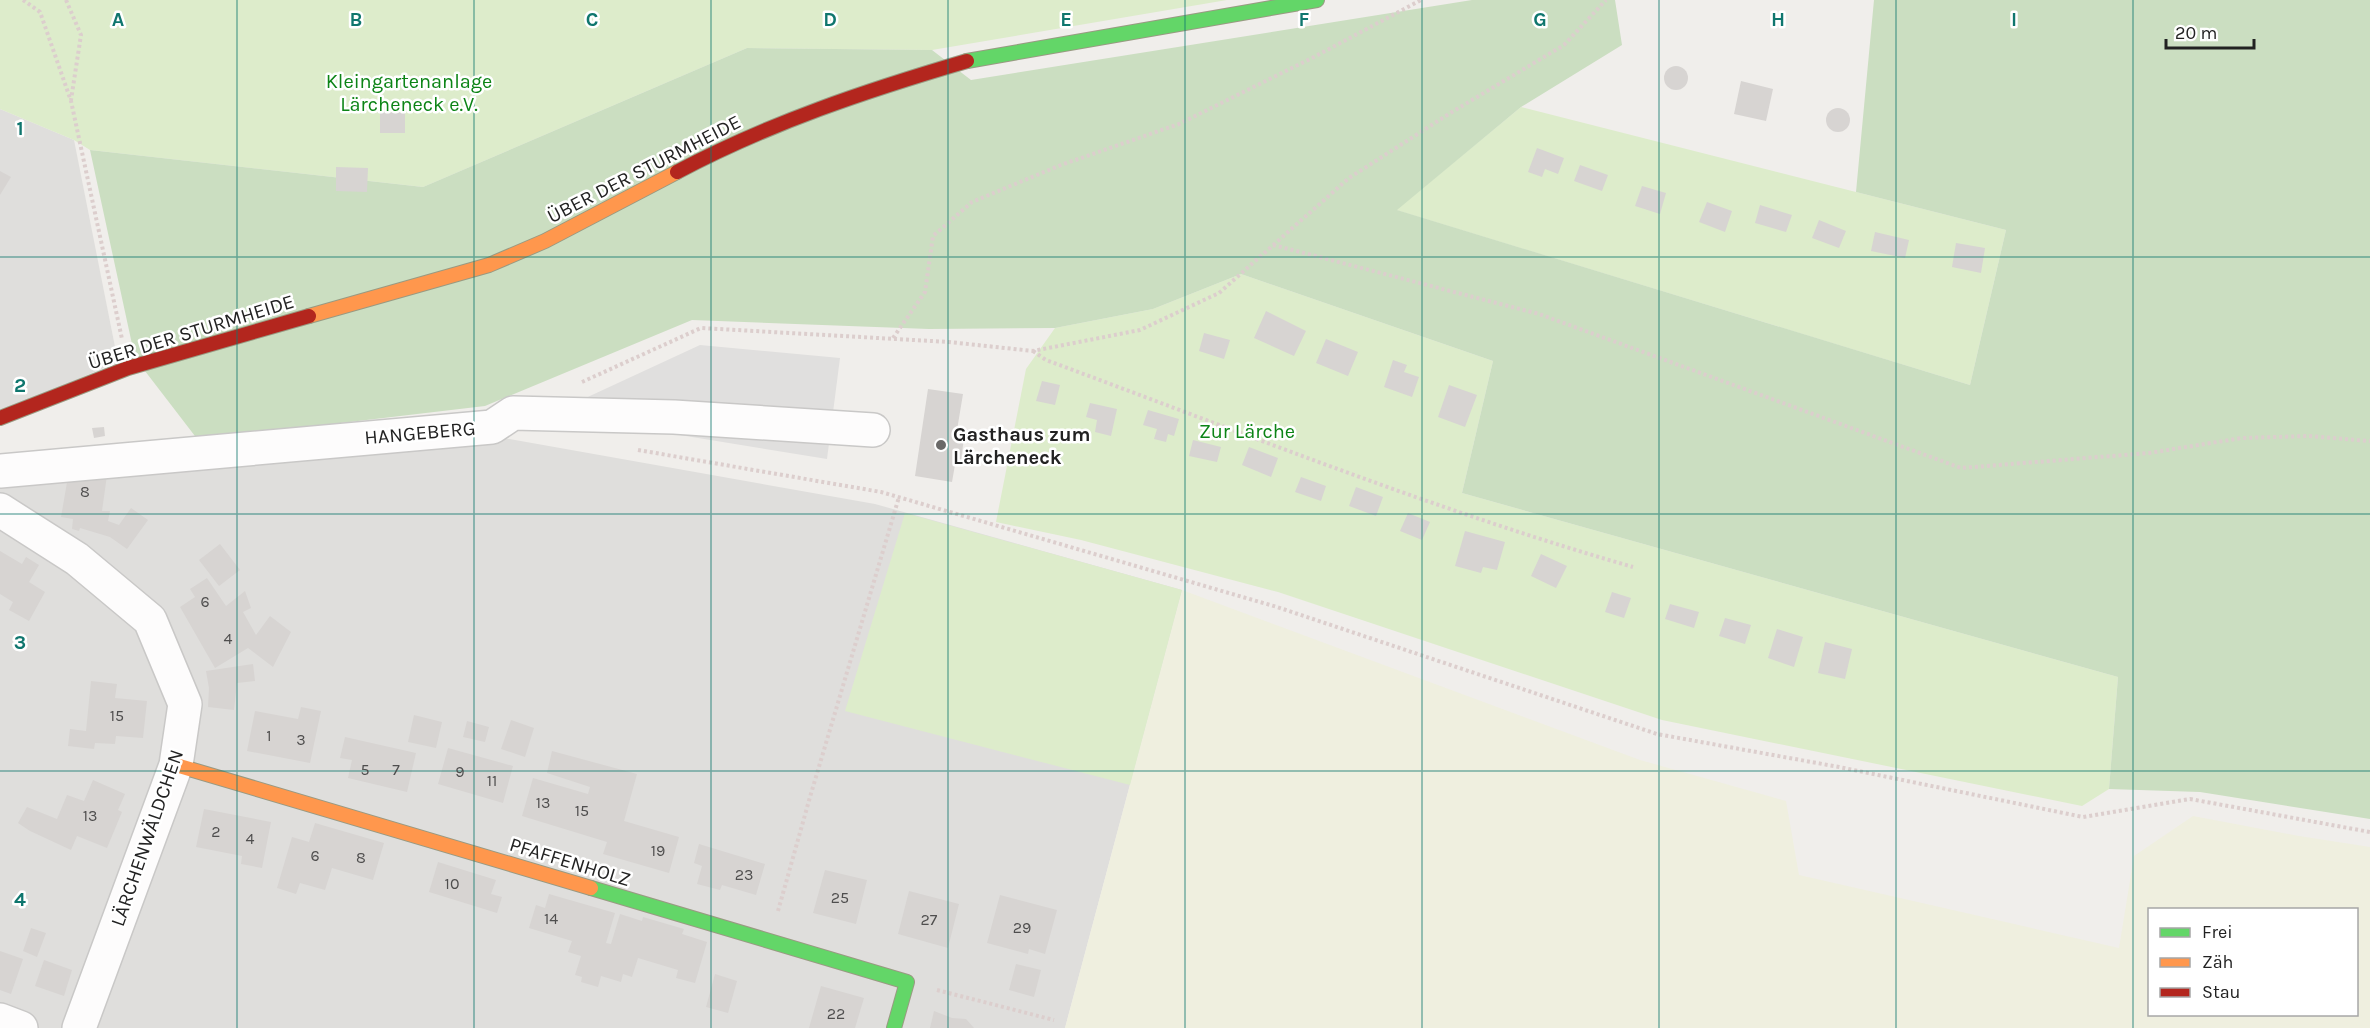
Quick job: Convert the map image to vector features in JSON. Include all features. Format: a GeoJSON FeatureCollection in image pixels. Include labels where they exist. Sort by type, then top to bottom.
{"type":"FeatureCollection","features":[{"type":"Feature","properties":{"kind":"street","name":"ÜBER DER STURMHEIDE"},"geometry":{"type":"LineString","coordinates":[[0,418],[128,368],[489,265],[545,241],[699,160],[780,124],[884,85],[974,59],[1317,0]]}},
{"type":"Feature","properties":{"kind":"street","name":"HANGEBERG"},"geometry":{"type":"LineString","coordinates":[[0,471],[492,428],[513,413],[674,417],[873,430]]}},
{"type":"Feature","properties":{"kind":"street","name":"LÄRCHENWÄLDCHEN"},"geometry":{"type":"LineString","coordinates":[[0,510],[77,559],[150,620],[185,704],[176,765],[79,1028]]}},
{"type":"Feature","properties":{"kind":"street","name":"PFAFFENHOLZ"},"geometry":{"type":"LineString","coordinates":[[176,765],[908,982]]}},
{"type":"Feature","properties":{"kind":"street"},"geometry":{"type":"LineString","coordinates":[[894,1028],[908,982]]}},
{"type":"Feature","properties":{"kind":"street"},"geometry":{"type":"LineString","coordinates":[[0,1020],[21,1028]]}},
{"type":"Feature","properties":{"kind":"path"},"geometry":{"type":"LineString","coordinates":[[22,0],[40,12],[71,100],[128,368]]}},
{"type":"Feature","properties":{"kind":"path"},"geometry":{"type":"LineString","coordinates":[[66,0],[81,35],[71,100]]}},
{"type":"Feature","properties":{"kind":"path"},"geometry":{"type":"LineString","coordinates":[[892,338],[925,292],[933,236],[972,202],[1061,165],[1179,124],[1314,57],[1421,0]]}},
{"type":"Feature","properties":{"kind":"path"},"geometry":{"type":"LineString","coordinates":[[576,385],[701,328],[892,338],[1033,351],[1140,330],[1219,293],[1349,178],[1452,112],[1564,45],[1606,0]]}},
{"type":"Feature","properties":{"kind":"path"},"geometry":{"type":"LineString","coordinates":[[1274,245],[1539,314],[1961,468],[2150,453],[2242,438],[2309,436],[2370,441]]}},
{"type":"Feature","properties":{"kind":"path"},"geometry":{"type":"LineString","coordinates":[[1033,351],[1046,360],[1434,503],[1541,540],[1633,567]]}},
{"type":"Feature","properties":{"kind":"path"},"geometry":{"type":"LineString","coordinates":[[636,449],[899,497],[1277,607],[1657,734],[1839,767],[2084,817],[2190,799],[2370,832]]}},
{"type":"Feature","properties":{"kind":"path"},"geometry":{"type":"LineString","coordinates":[[770,941],[899,497]]}},
{"type":"Feature","properties":{"kind":"path"},"geometry":{"type":"LineString","coordinates":[[908,982],[1054,1020]]}},
{"type":"Feature","properties":{"kind":"shaded area"},"geometry":{"type":"Polygon","coordinates":[[[0,109],[74,140],[118,362],[0,412],[0,109]]]}},
{"type":"Feature","properties":{"kind":"shaded area"},"geometry":{"type":"Polygon","coordinates":[[[700,345],[840,358],[827,459],[551,414],[700,345]]]}},
{"type":"Feature","properties":{"kind":"shaded area"},"geometry":{"type":"Polygon","coordinates":[[[492,436],[875,504],[1182,590],[1065,1028],[0,1028],[0,483],[492,436]]]}},
{"type":"Feature","properties":{"kind":"green space","name":"Kleingartenanlage Lärcheneck e.V."},"geometry":{"type":"Polygon","coordinates":[[[0,0],[1227,0],[932,50],[747,48],[423,187],[90,150],[74,140],[0,109],[0,0]]]}},
{"type":"Feature","properties":{"kind":"green space"},"geometry":{"type":"Polygon","coordinates":[[[1472,0],[1615,0],[1622,45],[1521,107],[1397,210],[1970,385],[2006,230],[1856,192],[1874,0],[2370,0],[2370,819],[2200,792],[2109,789],[2118,677],[1462,493],[1493,361],[1241,274],[1153,309],[1055,328],[929,329],[692,320],[485,406],[198,440],[135,358],[90,150],[423,187],[747,48],[932,50],[971,80],[1472,0]]]}},
{"type":"Feature","properties":{"kind":"green space"},"geometry":{"type":"Polygon","coordinates":[[[1521,107],[2006,230],[1970,385],[1396,210],[1521,107]]]}},
{"type":"Feature","properties":{"kind":"green space","name":"Zur Lärche"},"geometry":{"type":"Polygon","coordinates":[[[1241,274],[1493,361],[1462,493],[2118,677],[2109,789],[2082,806],[1662,720],[1278,592],[1081,540],[996,522],[1026,369],[1055,328],[1153,309],[1241,274]]]}},
{"type":"Feature","properties":{"kind":"green space"},"geometry":{"type":"Polygon","coordinates":[[[905,513],[1182,590],[1130,785],[845,711],[905,513]]]}},
{"type":"Feature","properties":{"kind":"green space"},"geometry":{"type":"Polygon","coordinates":[[[1182,590],[1640,760],[1786,801],[1799,875],[2119,948],[2134,856],[2193,816],[2370,847],[2370,1028],[1065,1028],[1182,590]]]}},
{"type":"Feature","properties":{"kind":"building"},"geometry":{"type":"Polygon","coordinates":[[[1676,66],[1685,69],[1688,78],[1685,87],[1676,90],[1667,87],[1664,78],[1667,69],[1676,66]]]}},
{"type":"Feature","properties":{"kind":"building"},"geometry":{"type":"Polygon","coordinates":[[[1741,81],[1773,89],[1766,121],[1734,114],[1741,81]]]}},
{"type":"Feature","properties":{"kind":"building"},"geometry":{"type":"Polygon","coordinates":[[[1838,108],[1847,111],[1850,120],[1847,129],[1838,132],[1829,129],[1826,120],[1829,111],[1838,108]]]}},
{"type":"Feature","properties":{"kind":"building"},"geometry":{"type":"Polygon","coordinates":[[[380,112],[405,112],[405,133],[380,133],[380,112]]]}},
{"type":"Feature","properties":{"kind":"building"},"geometry":{"type":"Polygon","coordinates":[[[1537,148],[1564,158],[1558,174],[1545,169],[1542,177],[1528,172],[1537,148]]]}},
{"type":"Feature","properties":{"kind":"building"},"geometry":{"type":"Polygon","coordinates":[[[1580,165],[1608,175],[1602,191],[1574,181],[1580,165]]]}},
{"type":"Feature","properties":{"kind":"building"},"geometry":{"type":"Polygon","coordinates":[[[336,167],[368,168],[367,192],[336,191],[336,167]]]}},
{"type":"Feature","properties":{"kind":"building"},"geometry":{"type":"Polygon","coordinates":[[[0,171],[11,177],[0,195],[0,171]]]}},
{"type":"Feature","properties":{"kind":"building"},"geometry":{"type":"Polygon","coordinates":[[[1642,186],[1666,193],[1660,214],[1635,206],[1642,186]]]}},
{"type":"Feature","properties":{"kind":"building"},"geometry":{"type":"Polygon","coordinates":[[[1707,202],[1732,211],[1725,232],[1699,222],[1707,202]]]}},
{"type":"Feature","properties":{"kind":"building"},"geometry":{"type":"Polygon","coordinates":[[[1760,205],[1792,215],[1786,232],[1755,223],[1760,205]]]}},
{"type":"Feature","properties":{"kind":"building"},"geometry":{"type":"Polygon","coordinates":[[[1819,220],[1846,231],[1839,248],[1812,238],[1819,220]]]}},
{"type":"Feature","properties":{"kind":"building"},"geometry":{"type":"Polygon","coordinates":[[[1875,232],[1909,240],[1905,258],[1871,251],[1875,232]]]}},
{"type":"Feature","properties":{"kind":"building"},"geometry":{"type":"Polygon","coordinates":[[[1956,243],[1985,248],[1981,273],[1952,267],[1956,243]]]}},
{"type":"Feature","properties":{"kind":"building"},"geometry":{"type":"Polygon","coordinates":[[[1266,311],[1306,331],[1294,356],[1254,338],[1266,311]]]}},
{"type":"Feature","properties":{"kind":"building"},"geometry":{"type":"Polygon","coordinates":[[[1204,333],[1230,340],[1224,359],[1199,351],[1204,333]]]}},
{"type":"Feature","properties":{"kind":"building"},"geometry":{"type":"Polygon","coordinates":[[[1326,339],[1358,352],[1348,376],[1316,363],[1326,339]]]}},
{"type":"Feature","properties":{"kind":"building"},"geometry":{"type":"Polygon","coordinates":[[[1393,360],[1407,365],[1404,372],[1419,377],[1412,397],[1384,387],[1393,360]]]}},
{"type":"Feature","properties":{"kind":"building"},"geometry":{"type":"Polygon","coordinates":[[[1042,381],[1060,385],[1055,405],[1036,401],[1042,381]]]}},
{"type":"Feature","properties":{"kind":"building"},"geometry":{"type":"Polygon","coordinates":[[[1449,385],[1477,395],[1465,427],[1438,417],[1449,385]]]}},
{"type":"Feature","properties":{"kind":"building","name":"Gasthaus zum Lärcheneck"},"geometry":{"type":"Polygon","coordinates":[[[928,389],[963,394],[957,430],[965,431],[961,460],[956,459],[952,482],[915,476],[928,389]]]}},
{"type":"Feature","properties":{"kind":"building"},"geometry":{"type":"Polygon","coordinates":[[[1090,403],[1117,409],[1111,436],[1095,432],[1097,420],[1086,417],[1090,403]]]}},
{"type":"Feature","properties":{"kind":"building"},"geometry":{"type":"Polygon","coordinates":[[[1148,410],[1179,419],[1174,436],[1168,434],[1166,442],[1154,439],[1157,429],[1143,425],[1148,410]]]}},
{"type":"Feature","properties":{"kind":"building"},"geometry":{"type":"Polygon","coordinates":[[[104,427],[105,436],[94,438],[92,428],[104,427]]]}},
{"type":"Feature","properties":{"kind":"building"},"geometry":{"type":"Polygon","coordinates":[[[1193,440],[1221,447],[1217,462],[1189,456],[1193,440]]]}},
{"type":"Feature","properties":{"kind":"building"},"geometry":{"type":"Polygon","coordinates":[[[1249,447],[1278,458],[1271,477],[1242,465],[1249,447]]]}},
{"type":"Feature","properties":{"kind":"building"},"geometry":{"type":"Polygon","coordinates":[[[108,468],[102,511],[110,511],[108,521],[119,525],[131,508],[148,520],[127,549],[110,537],[80,528],[79,531],[72,529],[73,519],[61,517],[69,471],[108,468]]]}},
{"type":"Feature","properties":{"kind":"building"},"geometry":{"type":"Polygon","coordinates":[[[1301,477],[1326,486],[1321,501],[1295,492],[1301,477]]]}},
{"type":"Feature","properties":{"kind":"building"},"geometry":{"type":"Polygon","coordinates":[[[1356,487],[1383,497],[1376,516],[1349,506],[1356,487]]]}},
{"type":"Feature","properties":{"kind":"building"},"geometry":{"type":"Polygon","coordinates":[[[1408,513],[1430,522],[1422,540],[1400,531],[1408,513]]]}},
{"type":"Feature","properties":{"kind":"building"},"geometry":{"type":"Polygon","coordinates":[[[1465,531],[1505,542],[1497,570],[1483,567],[1481,573],[1455,566],[1465,531]]]}},
{"type":"Feature","properties":{"kind":"building"},"geometry":{"type":"Polygon","coordinates":[[[220,544],[240,570],[219,586],[199,560],[220,544]]]}},
{"type":"Feature","properties":{"kind":"building"},"geometry":{"type":"Polygon","coordinates":[[[0,551],[22,564],[26,557],[39,565],[29,582],[45,592],[29,621],[9,610],[13,602],[0,594],[0,551]]]}},
{"type":"Feature","properties":{"kind":"building"},"geometry":{"type":"Polygon","coordinates":[[[1541,554],[1567,566],[1556,588],[1531,576],[1541,554]]]}},
{"type":"Feature","properties":{"kind":"building"},"geometry":{"type":"Polygon","coordinates":[[[207,578],[226,606],[245,591],[251,608],[243,612],[256,635],[270,616],[291,632],[273,667],[248,648],[215,668],[180,607],[195,597],[190,589],[207,578]]]}},
{"type":"Feature","properties":{"kind":"building"},"geometry":{"type":"Polygon","coordinates":[[[1612,592],[1631,598],[1624,618],[1605,612],[1612,592]]]}},
{"type":"Feature","properties":{"kind":"building"},"geometry":{"type":"Polygon","coordinates":[[[1670,604],[1699,612],[1694,628],[1665,619],[1670,604]]]}},
{"type":"Feature","properties":{"kind":"building"},"geometry":{"type":"Polygon","coordinates":[[[1725,618],[1751,625],[1745,644],[1719,636],[1725,618]]]}},
{"type":"Feature","properties":{"kind":"building"},"geometry":{"type":"Polygon","coordinates":[[[1777,629],[1803,637],[1794,667],[1768,658],[1777,629]]]}},
{"type":"Feature","properties":{"kind":"building"},"geometry":{"type":"Polygon","coordinates":[[[1825,642],[1852,649],[1845,679],[1818,673],[1825,642]]]}},
{"type":"Feature","properties":{"kind":"building"},"geometry":{"type":"Polygon","coordinates":[[[253,664],[255,681],[237,683],[234,710],[208,707],[209,688],[206,671],[253,664]]]}},
{"type":"Feature","properties":{"kind":"building"},"geometry":{"type":"Polygon","coordinates":[[[91,681],[117,684],[115,698],[147,701],[143,738],[116,736],[115,744],[95,743],[94,749],[68,746],[70,729],[86,731],[91,681]]]}},
{"type":"Feature","properties":{"kind":"building"},"geometry":{"type":"Polygon","coordinates":[[[301,707],[321,711],[310,763],[247,751],[255,711],[298,719],[301,707]]]}},
{"type":"Feature","properties":{"kind":"building"},"geometry":{"type":"Polygon","coordinates":[[[414,715],[442,722],[436,748],[408,742],[414,715]]]}},
{"type":"Feature","properties":{"kind":"building"},"geometry":{"type":"Polygon","coordinates":[[[511,720],[534,728],[525,757],[501,749],[511,720]]]}},
{"type":"Feature","properties":{"kind":"building"},"geometry":{"type":"Polygon","coordinates":[[[467,721],[489,727],[485,742],[463,737],[467,721]]]}},
{"type":"Feature","properties":{"kind":"building"},"geometry":{"type":"Polygon","coordinates":[[[345,737],[416,753],[407,792],[348,778],[352,760],[340,758],[345,737]]]}},
{"type":"Feature","properties":{"kind":"building"},"geometry":{"type":"Polygon","coordinates":[[[448,748],[513,766],[503,803],[438,784],[448,748]]]}},
{"type":"Feature","properties":{"kind":"building"},"geometry":{"type":"Polygon","coordinates":[[[552,751],[637,774],[624,821],[679,837],[669,873],[603,854],[607,842],[522,816],[533,778],[588,794],[590,787],[547,773],[552,751]]]}},
{"type":"Feature","properties":{"kind":"building"},"geometry":{"type":"Polygon","coordinates":[[[93,780],[125,794],[118,810],[122,812],[107,848],[77,836],[71,850],[18,823],[27,807],[57,819],[67,795],[84,801],[93,780]]]}},
{"type":"Feature","properties":{"kind":"building"},"geometry":{"type":"Polygon","coordinates":[[[204,809],[271,822],[262,868],[241,864],[242,856],[196,847],[204,809]]]}},
{"type":"Feature","properties":{"kind":"building"},"geometry":{"type":"Polygon","coordinates":[[[315,823],[384,843],[373,880],[332,868],[325,890],[300,883],[296,894],[277,888],[292,837],[309,842],[315,823]]]}},
{"type":"Feature","properties":{"kind":"building"},"geometry":{"type":"Polygon","coordinates":[[[699,844],[765,864],[756,895],[722,885],[720,890],[697,884],[702,866],[694,863],[699,844]]]}},
{"type":"Feature","properties":{"kind":"building"},"geometry":{"type":"Polygon","coordinates":[[[438,862],[496,880],[491,894],[502,897],[497,913],[429,892],[438,862]]]}},
{"type":"Feature","properties":{"kind":"building"},"geometry":{"type":"Polygon","coordinates":[[[825,870],[867,880],[856,924],[813,913],[825,870]]]}},
{"type":"Feature","properties":{"kind":"building"},"geometry":{"type":"Polygon","coordinates":[[[909,891],[959,904],[948,948],[898,934],[909,891]]]}},
{"type":"Feature","properties":{"kind":"building"},"geometry":{"type":"Polygon","coordinates":[[[549,894],[615,913],[606,943],[611,944],[620,914],[642,921],[643,917],[684,929],[682,934],[707,942],[695,983],[676,978],[678,970],[638,958],[632,977],[623,974],[621,982],[601,976],[598,987],[581,982],[582,977],[575,975],[581,956],[568,952],[572,941],[529,928],[536,905],[545,908],[549,894]]]}},
{"type":"Feature","properties":{"kind":"building"},"geometry":{"type":"Polygon","coordinates":[[[1000,895],[1057,910],[1045,954],[1029,949],[1028,954],[987,943],[1000,895]]]}},
{"type":"Feature","properties":{"kind":"building"},"geometry":{"type":"Polygon","coordinates":[[[31,928],[46,933],[37,957],[23,951],[31,928]]]}},
{"type":"Feature","properties":{"kind":"building"},"geometry":{"type":"Polygon","coordinates":[[[0,951],[23,959],[11,994],[0,990],[0,951]]]}},
{"type":"Feature","properties":{"kind":"building"},"geometry":{"type":"Polygon","coordinates":[[[44,960],[72,970],[64,996],[35,986],[44,960]]]}},
{"type":"Feature","properties":{"kind":"building"},"geometry":{"type":"Polygon","coordinates":[[[1016,964],[1041,970],[1034,997],[1009,990],[1016,964]]]}},
{"type":"Feature","properties":{"kind":"building"},"geometry":{"type":"Polygon","coordinates":[[[715,974],[737,981],[728,1013],[706,1007],[715,974]]]}},
{"type":"Feature","properties":{"kind":"building"},"geometry":{"type":"Polygon","coordinates":[[[821,986],[864,998],[855,1028],[809,1028],[821,986]]]}},
{"type":"Feature","properties":{"kind":"building"},"geometry":{"type":"Polygon","coordinates":[[[934,1011],[952,1018],[966,1019],[974,1028],[930,1028],[934,1011]]]}},
{"type":"Feature","properties":{"kind":"traffic: fast"},"geometry":{"type":"LineString","coordinates":[[967,61],[1317,0]]}},
{"type":"Feature","properties":{"kind":"traffic: fast"},"geometry":{"type":"LineString","coordinates":[[591,888],[907,982],[894,1028]]}},
{"type":"Feature","properties":{"kind":"traffic: slow"},"geometry":{"type":"LineString","coordinates":[[309,316],[489,265],[545,241],[677,172]]}},
{"type":"Feature","properties":{"kind":"traffic: slow"},"geometry":{"type":"LineString","coordinates":[[176,765],[591,888]]}},
{"type":"Feature","properties":{"kind":"traffic: jam"},"geometry":{"type":"LineString","coordinates":[[677,172],[747,138],[819,109],[967,61]]}},
{"type":"Feature","properties":{"kind":"traffic: jam"},"geometry":{"type":"LineString","coordinates":[[0,418],[128,368],[309,316]]}},
{"type":"Feature","properties":{"kind":"place","name":"Gasthaus zum Lärcheneck"},"geometry":{"type":"Point","coordinates":[941,445]}}]}
